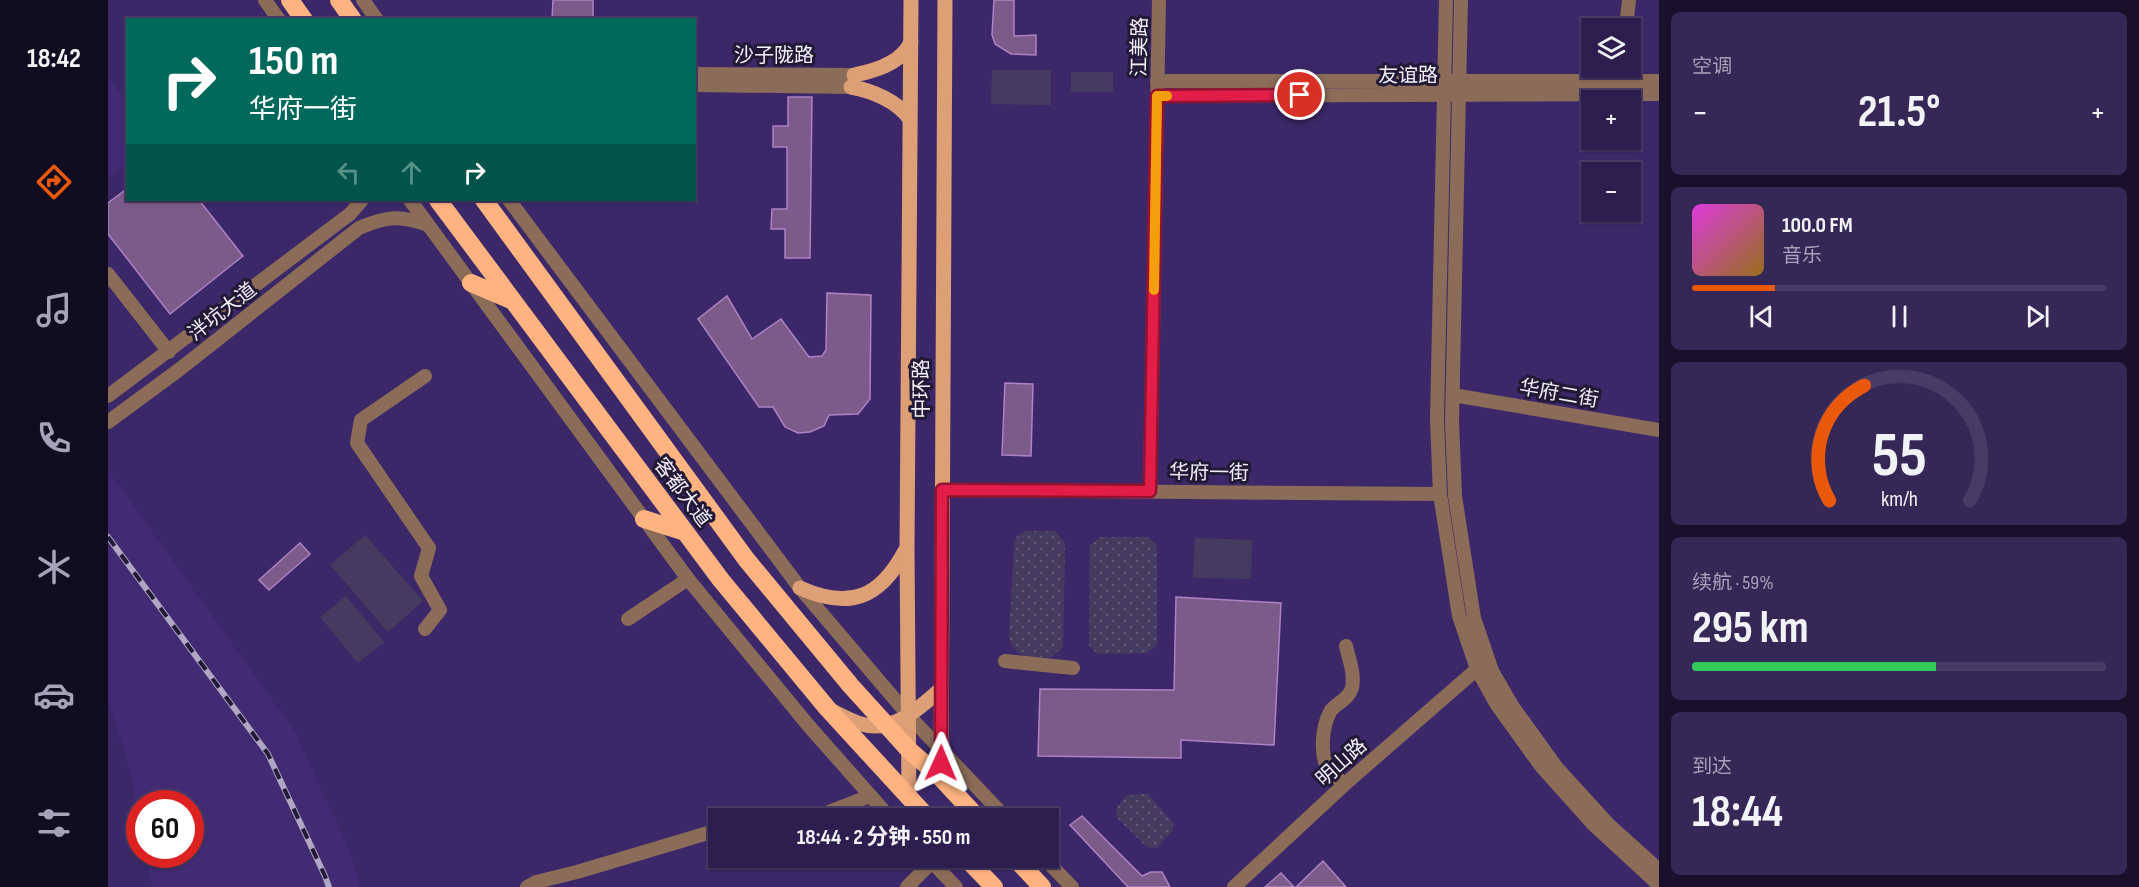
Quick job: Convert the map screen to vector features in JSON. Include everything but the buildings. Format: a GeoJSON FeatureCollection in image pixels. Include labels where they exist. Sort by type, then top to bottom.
{"type":"FeatureCollection","features":[{"type":"Feature","properties":{"kind":"highway"},"geometry":{"type":"LineString","coordinates":[[290,0],[303,18]]}},
{"type":"Feature","properties":{"kind":"highway"},"geometry":{"type":"LineString","coordinates":[[339,0],[352,18]]}},
{"type":"Feature","properties":{"kind":"highway","name":"客都大道"},"geometry":{"type":"LineString","coordinates":[[439,201],[685,532],[827,708],[919,808]]}},
{"type":"Feature","properties":{"kind":"highway","name":"客都大道"},"geometry":{"type":"LineString","coordinates":[[485,201],[746,559],[851,686],[909,750],[941,778],[969,808]]}},
{"type":"Feature","properties":{"kind":"highway"},"geometry":{"type":"LineString","coordinates":[[471,283],[513,300]]}},
{"type":"Feature","properties":{"kind":"highway"},"geometry":{"type":"LineString","coordinates":[[644,519],[685,532]]}},
{"type":"Feature","properties":{"kind":"highway"},"geometry":{"type":"LineString","coordinates":[[762,629],[786,607]]}},
{"type":"Feature","properties":{"kind":"highway"},"geometry":{"type":"LineString","coordinates":[[976,868],[994,887]]}},
{"type":"Feature","properties":{"kind":"highway"},"geometry":{"type":"LineString","coordinates":[[1022,868],[1034,884]]}},
{"type":"Feature","properties":{"kind":"main road","name":"中环路"},"geometry":{"type":"LineString","coordinates":[[909,798],[907,548],[911,0]]}},
{"type":"Feature","properties":{"kind":"main road","name":"中环路"},"geometry":{"type":"LineString","coordinates":[[941,778],[945,0]]}},
{"type":"Feature","properties":{"kind":"main road"},"geometry":{"type":"LineString","coordinates":[[852,81],[906,53],[911,42]]}},
{"type":"Feature","properties":{"kind":"main road"},"geometry":{"type":"LineString","coordinates":[[852,81],[904,110],[910,119]]}},
{"type":"Feature","properties":{"kind":"main road"},"geometry":{"type":"LineString","coordinates":[[800,588],[832,599],[851,598],[869,593],[883,583],[896,569],[907,548]]}},
{"type":"Feature","properties":{"kind":"main road"},"geometry":{"type":"LineString","coordinates":[[827,708],[859,724],[887,725],[909,716],[941,689]]}},
{"type":"Feature","properties":{"kind":"street"},"geometry":{"type":"LineString","coordinates":[[265,0],[278,18]]}},
{"type":"Feature","properties":{"kind":"street"},"geometry":{"type":"LineString","coordinates":[[363,0],[376,18]]}},
{"type":"Feature","properties":{"kind":"street","name":"江美路"},"geometry":{"type":"LineString","coordinates":[[1150,491],[1159,0]]}},
{"type":"Feature","properties":{"kind":"street"},"geometry":{"type":"LineString","coordinates":[[1446,0],[1437,420],[1440,494],[1459,616],[1477,669],[1497,705],[1541,766],[1593,824],[1659,885]]}},
{"type":"Feature","properties":{"kind":"street"},"geometry":{"type":"LineString","coordinates":[[1461,0],[1453,395],[1455,496],[1474,618],[1492,671],[1513,707],[1557,768],[1609,825],[1659,870]]}},
{"type":"Feature","properties":{"kind":"street"},"geometry":{"type":"LineString","coordinates":[[1627,18],[1629,0]]}},
{"type":"Feature","properties":{"kind":"street","name":"沙子陇路"},"geometry":{"type":"LineString","coordinates":[[696,74],[852,81]]}},
{"type":"Feature","properties":{"kind":"street","name":"沙子陇路"},"geometry":{"type":"LineString","coordinates":[[696,85],[852,81]]}},
{"type":"Feature","properties":{"kind":"street","name":"友谊路"},"geometry":{"type":"LineString","coordinates":[[1157,81],[1659,94]]}},
{"type":"Feature","properties":{"kind":"street","name":"友谊路"},"geometry":{"type":"LineString","coordinates":[[1459,88],[1659,81]]}},
{"type":"Feature","properties":{"kind":"street","name":"友谊路"},"geometry":{"type":"LineString","coordinates":[[1157,96],[1443,88]]}},
{"type":"Feature","properties":{"kind":"street","name":"泮坑大道"},"geometry":{"type":"LineString","coordinates":[[108,396],[350,214],[361,201]]}},
{"type":"Feature","properties":{"kind":"street"},"geometry":{"type":"LineString","coordinates":[[411,201],[688,579],[808,725],[881,808]]}},
{"type":"Feature","properties":{"kind":"street"},"geometry":{"type":"LineString","coordinates":[[510,201],[800,588],[909,716],[997,808]]}},
{"type":"Feature","properties":{"kind":"street","name":"泮坑大道"},"geometry":{"type":"LineString","coordinates":[[108,422],[180,369],[359,228],[380,219],[397,217],[428,225]]}},
{"type":"Feature","properties":{"kind":"street"},"geometry":{"type":"LineString","coordinates":[[108,274],[169,352]]}},
{"type":"Feature","properties":{"kind":"street"},"geometry":{"type":"LineString","coordinates":[[425,376],[362,420],[357,443],[429,548],[421,576],[440,610],[425,629]]}},
{"type":"Feature","properties":{"kind":"street","name":"华府二街"},"geometry":{"type":"LineString","coordinates":[[1453,395],[1659,430]]}},
{"type":"Feature","properties":{"kind":"street","name":"华府一街"},"geometry":{"type":"LineString","coordinates":[[942,490],[1440,494]]}},
{"type":"Feature","properties":{"kind":"street"},"geometry":{"type":"LineString","coordinates":[[628,618],[688,579]]}},
{"type":"Feature","properties":{"kind":"street"},"geometry":{"type":"LineString","coordinates":[[1345,784],[1330,772],[1325,760],[1324,730],[1331,710],[1343,702],[1352,689],[1353,671],[1346,646]]}},
{"type":"Feature","properties":{"kind":"street"},"geometry":{"type":"LineString","coordinates":[[1005,661],[1072,668]]}},
{"type":"Feature","properties":{"kind":"street","name":"明山路"},"geometry":{"type":"LineString","coordinates":[[1234,887],[1345,784],[1477,669]]}},
{"type":"Feature","properties":{"kind":"street"},"geometry":{"type":"LineString","coordinates":[[839,808],[870,796]]}},
{"type":"Feature","properties":{"kind":"street"},"geometry":{"type":"LineString","coordinates":[[527,887],[536,882],[578,872],[708,833]]}},
{"type":"Feature","properties":{"kind":"street"},"geometry":{"type":"LineString","coordinates":[[907,887],[923,868]]}},
{"type":"Feature","properties":{"kind":"street"},"geometry":{"type":"LineString","coordinates":[[938,868],[956,887]]}},
{"type":"Feature","properties":{"kind":"street"},"geometry":{"type":"LineString","coordinates":[[1053,868],[1071,887]]}},
{"type":"Feature","properties":{"kind":"shaded area"},"geometry":{"type":"Polygon","coordinates":[[[992,70],[1051,70],[1051,105],[991,104],[992,70]]]}},
{"type":"Feature","properties":{"kind":"shaded area"},"geometry":{"type":"Polygon","coordinates":[[[1071,72],[1113,72],[1113,92],[1071,92],[1071,72]]]}},
{"type":"Feature","properties":{"kind":"shaded area"},"geometry":{"type":"Polygon","coordinates":[[[108,77],[126,101],[126,165],[108,179],[108,77]]]}},
{"type":"Feature","properties":{"kind":"shaded area"},"geometry":{"type":"Polygon","coordinates":[[[108,470],[295,732],[351,854],[360,887],[152,887],[148,868],[204,868],[204,790],[134,790],[129,765],[108,700],[108,470]]]}},
{"type":"Feature","properties":{"kind":"shaded area"},"geometry":{"type":"Polygon","coordinates":[[[1026,531],[1055,531],[1065,543],[1063,647],[1052,657],[1032,657],[1021,654],[1009,639],[1014,543],[1017,536],[1026,531]]]}},
{"type":"Feature","properties":{"kind":"shaded area"},"geometry":{"type":"Polygon","coordinates":[[[365,535],[423,601],[388,632],[330,565],[365,535]]]}},
{"type":"Feature","properties":{"kind":"shaded area"},"geometry":{"type":"Polygon","coordinates":[[[1101,537],[1148,537],[1157,546],[1157,645],[1147,653],[1098,654],[1089,646],[1090,545],[1101,537]]]}},
{"type":"Feature","properties":{"kind":"shaded area"},"geometry":{"type":"Polygon","coordinates":[[[1195,538],[1252,540],[1251,579],[1193,578],[1195,538]]]}},
{"type":"Feature","properties":{"kind":"shaded area"},"geometry":{"type":"Polygon","coordinates":[[[346,596],[384,642],[358,663],[320,617],[346,596]]]}},
{"type":"Feature","properties":{"kind":"shaded area"},"geometry":{"type":"Polygon","coordinates":[[[1148,794],[1173,823],[1172,831],[1157,848],[1147,847],[1117,818],[1116,808],[1126,796],[1148,794]]]}},
{"type":"Feature","properties":{"kind":"railway"},"geometry":{"type":"LineString","coordinates":[[108,537],[268,754],[329,887]]}},
{"type":"Feature","properties":{"kind":"slow traffic"},"geometry":{"type":"LineString","coordinates":[[1154,290],[1157,96],[1167,96]]}},
{"type":"Feature","properties":{"kind":"route"},"geometry":{"type":"LineString","coordinates":[[941,763],[942,490],[1150,491],[1157,96],[1300,95]]}}]}
